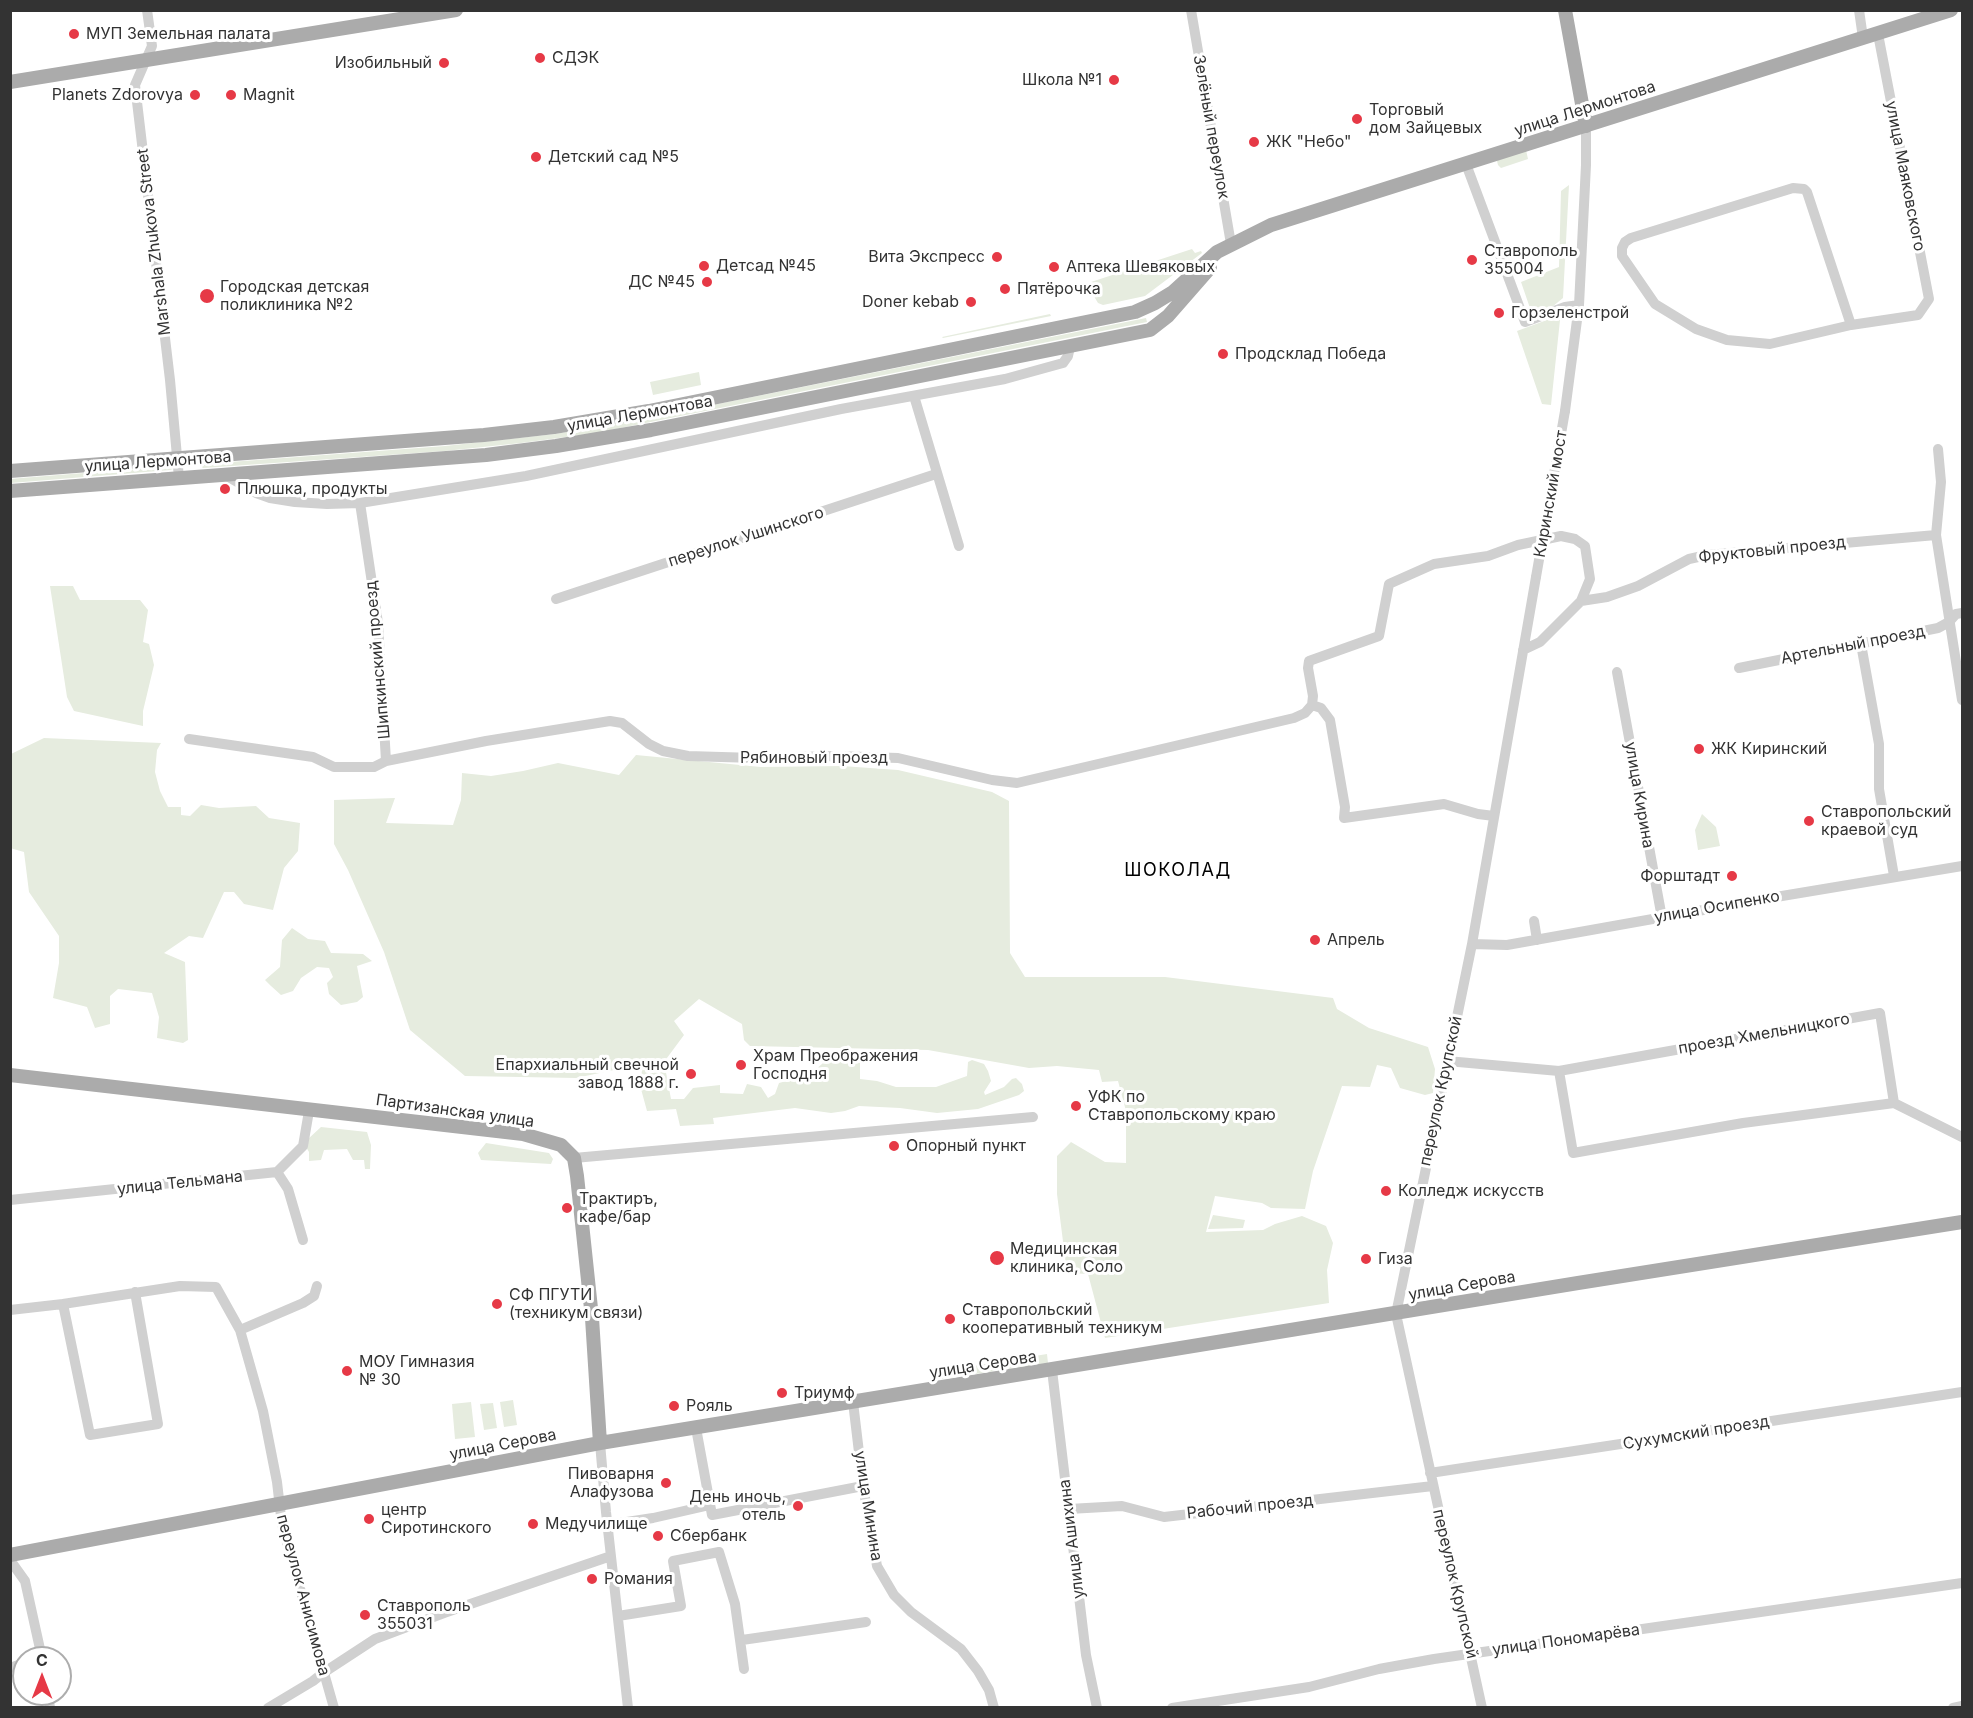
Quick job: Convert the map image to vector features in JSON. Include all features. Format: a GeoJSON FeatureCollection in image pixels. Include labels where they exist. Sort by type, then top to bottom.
{"type":"FeatureCollection","features":[{"type":"Feature","properties":{"kind":"main road"},"geometry":{"type":"LineString","coordinates":[[10,82],[456,10]]}},
{"type":"Feature","properties":{"kind":"main road"},"geometry":{"type":"LineString","coordinates":[[1565,10],[1586,126]]}},
{"type":"Feature","properties":{"kind":"main road","name":"улица Лермонтова"},"geometry":{"type":"LineString","coordinates":[[10,471],[484,435],[554,427],[649,411],[1135,312],[1173,292],[1217,252],[1271,225],[1951,10]]}},
{"type":"Feature","properties":{"kind":"main road","name":"улица Лермонтова"},"geometry":{"type":"LineString","coordinates":[[10,491],[446,458],[567,445],[1137,334],[1150,330],[1160,323],[1231,244]]}},
{"type":"Feature","properties":{"kind":"main road"},"geometry":{"type":"LineString","coordinates":[[1135,312],[1148,315],[1152,320],[1151,325],[1137,334]]}},
{"type":"Feature","properties":{"kind":"main road","name":"Партизанская улица"},"geometry":{"type":"LineString","coordinates":[[10,1076],[523,1134],[561,1145],[574,1158]]}},
{"type":"Feature","properties":{"kind":"main road"},"geometry":{"type":"LineString","coordinates":[[574,1158],[589,1283],[600,1443]]}},
{"type":"Feature","properties":{"kind":"main road","name":"улица Серова"},"geometry":{"type":"LineString","coordinates":[[10,1555],[600,1443],[1962,1222]]}},
{"type":"Feature","properties":{"kind":"street","name":"Marshala Zhukova Street"},"geometry":{"type":"LineString","coordinates":[[147,10],[152,46],[135,85],[168,364],[178,478]]}},
{"type":"Feature","properties":{"kind":"street","name":"Зелёный переулок"},"geometry":{"type":"LineString","coordinates":[[1191,10],[1231,244]]}},
{"type":"Feature","properties":{"kind":"street"},"geometry":{"type":"LineString","coordinates":[[1859,10],[1863,38]]}},
{"type":"Feature","properties":{"kind":"street","name":"улица Маяковского"},"geometry":{"type":"LineString","coordinates":[[1851,325],[1918,315],[1929,299],[1878,34]]}},
{"type":"Feature","properties":{"kind":"street"},"geometry":{"type":"LineString","coordinates":[[1466,164],[1525,322],[1565,307],[1579,305],[1586,126]]}},
{"type":"Feature","properties":{"kind":"street"},"geometry":{"type":"LineString","coordinates":[[1793,188],[1804,189],[1807,192],[1851,325],[1770,344],[1726,340],[1696,329],[1654,304],[1622,255],[1622,248],[1625,242],[1632,238],[1793,188]]}},
{"type":"Feature","properties":{"kind":"street","name":"Киринский мост"},"geometry":{"type":"LineString","coordinates":[[1536,577],[1565,411],[1579,305]]}},
{"type":"Feature","properties":{"kind":"street"},"geometry":{"type":"LineString","coordinates":[[225,474],[256,493],[270,498],[327,504],[360,503],[526,476],[841,409],[1005,379],[1063,363],[1070,347]]}},
{"type":"Feature","properties":{"kind":"street"},"geometry":{"type":"LineString","coordinates":[[914,396],[959,546]]}},
{"type":"Feature","properties":{"kind":"street"},"geometry":{"type":"LineString","coordinates":[[1938,449],[1941,482],[1936,535],[1962,700]]}},
{"type":"Feature","properties":{"kind":"street","name":"переулок Ушинского"},"geometry":{"type":"LineString","coordinates":[[556,599],[936,474]]}},
{"type":"Feature","properties":{"kind":"street","name":"Шипкинский проезд"},"geometry":{"type":"LineString","coordinates":[[189,739],[313,757],[334,767],[374,767],[386,761],[378,623],[360,503]]}},
{"type":"Feature","properties":{"kind":"street","name":"Фруктовый проезд"},"geometry":{"type":"LineString","coordinates":[[1581,601],[1607,597],[1627,590],[1689,559],[1707,555],[1936,535]]}},
{"type":"Feature","properties":{"kind":"street"},"geometry":{"type":"LineString","coordinates":[[1494,816],[1444,804],[1344,818],[1346,813],[1330,720],[1321,708],[1312,705],[1309,661],[1379,636],[1389,584],[1434,564],[1488,556],[1518,545],[1561,536],[1575,539],[1585,546],[1589,561],[1590,579],[1581,601],[1540,642],[1523,650]]}},
{"type":"Feature","properties":{"kind":"street","name":"переулок Крупской"},"geometry":{"type":"LineString","coordinates":[[1482,1707],[1396,1314],[1472,944],[1536,577]]}},
{"type":"Feature","properties":{"kind":"street","name":"Артельный проезд"},"geometry":{"type":"LineString","coordinates":[[1739,668],[1938,628],[1949,622],[1956,614],[1962,613]]}},
{"type":"Feature","properties":{"kind":"street"},"geometry":{"type":"LineString","coordinates":[[1861,644],[1879,744],[1879,789],[1894,876]]}},
{"type":"Feature","properties":{"kind":"street","name":"улица Кирина"},"geometry":{"type":"LineString","coordinates":[[1617,672],[1662,918]]}},
{"type":"Feature","properties":{"kind":"street","name":"Рябиновый проезд"},"geometry":{"type":"LineString","coordinates":[[386,761],[486,741],[610,721],[622,723],[649,744],[663,751],[688,756],[898,758],[992,780],[1017,783],[1294,718],[1305,713],[1312,705]]}},
{"type":"Feature","properties":{"kind":"street","name":"улица Осипенко"},"geometry":{"type":"LineString","coordinates":[[1472,944],[1507,945],[1962,866]]}},
{"type":"Feature","properties":{"kind":"street"},"geometry":{"type":"LineString","coordinates":[[1534,921],[1537,940]]}},
{"type":"Feature","properties":{"kind":"street","name":"проезд Хмельницкого"},"geometry":{"type":"LineString","coordinates":[[1447,1060],[1559,1071],[1880,1012],[1894,1103]]}},
{"type":"Feature","properties":{"kind":"street"},"geometry":{"type":"LineString","coordinates":[[1559,1071],[1573,1153],[1743,1123],[1894,1103],[1962,1137]]}},
{"type":"Feature","properties":{"kind":"street"},"geometry":{"type":"LineString","coordinates":[[303,1240],[288,1189],[277,1172],[303,1146],[309,1110]]}},
{"type":"Feature","properties":{"kind":"street"},"geometry":{"type":"LineString","coordinates":[[574,1158],[1033,1117]]}},
{"type":"Feature","properties":{"kind":"street","name":"улица Тельмана"},"geometry":{"type":"LineString","coordinates":[[10,1200],[277,1172]]}},
{"type":"Feature","properties":{"kind":"street","name":"переулок Анисимова"},"geometry":{"type":"LineString","coordinates":[[135,1292],[180,1286],[216,1287],[240,1330],[263,1411],[285,1535],[334,1707]]}},
{"type":"Feature","properties":{"kind":"street"},"geometry":{"type":"LineString","coordinates":[[240,1330],[303,1303],[314,1296],[317,1286]]}},
{"type":"Feature","properties":{"kind":"street"},"geometry":{"type":"LineString","coordinates":[[10,1310],[135,1292],[158,1424],[90,1435],[63,1304]]}},
{"type":"Feature","properties":{"kind":"street","name":"улица Ашихина"},"geometry":{"type":"LineString","coordinates":[[1052,1370],[1086,1655],[1097,1707]]}},
{"type":"Feature","properties":{"kind":"street","name":"Сухумский проезд"},"geometry":{"type":"LineString","coordinates":[[1430,1473],[1962,1392]]}},
{"type":"Feature","properties":{"kind":"street","name":"улица Минина"},"geometry":{"type":"LineString","coordinates":[[853,1402],[863,1485],[878,1566],[894,1595],[911,1612],[961,1649],[989,1690],[994,1707]]}},
{"type":"Feature","properties":{"kind":"street"},"geometry":{"type":"LineString","coordinates":[[696,1428],[712,1515],[863,1485]]}},
{"type":"Feature","properties":{"kind":"street"},"geometry":{"type":"LineString","coordinates":[[600,1443],[628,1707]]}},
{"type":"Feature","properties":{"kind":"street","name":"Рабочий проезд"},"geometry":{"type":"LineString","coordinates":[[1069,1509],[1122,1506],[1164,1516],[1433,1486]]}},
{"type":"Feature","properties":{"kind":"street"},"geometry":{"type":"LineString","coordinates":[[608,1525],[710,1505]]}},
{"type":"Feature","properties":{"kind":"street"},"geometry":{"type":"LineString","coordinates":[[618,1616],[681,1606],[673,1561],[719,1552],[735,1604],[742,1640],[744,1669]]}},
{"type":"Feature","properties":{"kind":"street"},"geometry":{"type":"LineString","coordinates":[[268,1707],[313,1681],[375,1640],[444,1613],[611,1556]]}},
{"type":"Feature","properties":{"kind":"street"},"geometry":{"type":"LineString","coordinates":[[10,1560],[25,1581],[39,1646]]}},
{"type":"Feature","properties":{"kind":"street","name":"улица Пономарёва"},"geometry":{"type":"LineString","coordinates":[[1172,1707],[1199,1705],[1317,1686],[1379,1669],[1470,1654],[1962,1583]]}},
{"type":"Feature","properties":{"kind":"street"},"geometry":{"type":"LineString","coordinates":[[742,1640],[866,1622]]}},
{"type":"Feature","properties":{"kind":"street"},"geometry":{"type":"LineString","coordinates":[[1953,1707],[1962,1706]]}},
{"type":"Feature","properties":{"kind":"shaded area"},"geometry":{"type":"Polygon","coordinates":[[[1526,150],[1528,159],[1501,168],[1498,165],[1497,161],[1500,158],[1526,150]]]}},
{"type":"Feature","properties":{"kind":"shaded area"},"geometry":{"type":"Polygon","coordinates":[[[1569,185],[1563,298],[1552,307],[1531,311],[1521,282],[1559,267],[1561,191],[1569,185]]]}},
{"type":"Feature","properties":{"kind":"shaded area"},"geometry":{"type":"Polygon","coordinates":[[[1192,249],[1195,253],[1201,251],[1202,253],[1145,296],[1103,305],[1095,298],[1091,282],[1192,249]]]}},
{"type":"Feature","properties":{"kind":"shaded area"},"geometry":{"type":"Polygon","coordinates":[[[1050,314],[1051,316],[942,337],[1050,314]]]}},
{"type":"Feature","properties":{"kind":"shaded area"},"geometry":{"type":"Polygon","coordinates":[[[1146,318],[1147,322],[596,433],[445,451],[202,467],[203,464],[445,446],[555,434],[648,418],[1146,318]]]}},
{"type":"Feature","properties":{"kind":"shaded area"},"geometry":{"type":"Polygon","coordinates":[[[1557,318],[1560,320],[1551,405],[1542,404],[1517,331],[1557,318]]]}},
{"type":"Feature","properties":{"kind":"shaded area"},"geometry":{"type":"Polygon","coordinates":[[[699,372],[701,385],[653,395],[650,382],[699,372]]]}},
{"type":"Feature","properties":{"kind":"shaded area"},"geometry":{"type":"Polygon","coordinates":[[[171,466],[173,469],[170,470],[11,483],[11,479],[171,466]]]}},
{"type":"Feature","properties":{"kind":"shaded area"},"geometry":{"type":"Polygon","coordinates":[[[50,586],[73,586],[80,600],[140,600],[148,610],[143,642],[149,644],[154,665],[143,711],[143,726],[74,711],[67,697],[50,586]]]}},
{"type":"Feature","properties":{"kind":"shaded area"},"geometry":{"type":"Polygon","coordinates":[[[44,738],[161,743],[157,750],[155,772],[160,791],[168,807],[181,807],[181,815],[190,816],[201,805],[219,808],[256,806],[269,818],[300,823],[298,851],[284,868],[273,910],[244,904],[234,892],[224,892],[203,938],[189,936],[164,953],[185,962],[188,1040],[183,1043],[157,1038],[159,1017],[152,993],[118,989],[110,996],[110,1024],[95,1028],[87,1007],[53,998],[59,963],[59,936],[29,892],[24,852],[10,848],[11,754],[44,738]]]}},
{"type":"Feature","properties":{"kind":"shaded area"},"geometry":{"type":"Polygon","coordinates":[[[636,755],[761,767],[842,766],[898,770],[992,792],[1009,801],[1010,953],[1025,977],[1165,977],[1333,998],[1337,1009],[1369,1028],[1428,1047],[1435,1069],[1433,1093],[1425,1095],[1400,1088],[1391,1068],[1377,1065],[1370,1087],[1342,1086],[1313,1171],[1305,1209],[1271,1208],[1262,1203],[1215,1196],[1206,1232],[1263,1230],[1302,1216],[1326,1226],[1333,1243],[1327,1270],[1329,1303],[1105,1338],[1088,1274],[1067,1273],[1057,1194],[1057,1156],[1071,1142],[1105,1162],[1126,1163],[1126,1111],[1118,1081],[1102,1082],[1099,1070],[1057,1066],[1029,1068],[928,1050],[750,1046],[744,1040],[742,1024],[699,999],[674,1021],[684,1035],[664,1062],[671,1099],[684,1099],[693,1088],[720,1085],[720,1093],[743,1094],[747,1084],[761,1087],[768,1098],[775,1094],[779,1083],[809,1075],[829,1058],[860,1056],[860,1079],[896,1087],[936,1087],[967,1076],[968,1062],[972,1060],[984,1064],[988,1071],[991,1081],[984,1092],[985,1095],[1004,1087],[1016,1078],[1022,1084],[1024,1091],[1019,1095],[978,1109],[937,1113],[859,1106],[831,1113],[795,1108],[713,1118],[714,1124],[680,1126],[676,1109],[647,1111],[641,1089],[642,1064],[576,1078],[465,1076],[410,1030],[384,952],[334,844],[334,800],[395,798],[386,823],[453,825],[461,800],[462,773],[491,776],[558,763],[619,775],[636,755]]]}},
{"type":"Feature","properties":{"kind":"shaded area"},"geometry":{"type":"Polygon","coordinates":[[[1702,814],[1716,827],[1720,846],[1698,850],[1695,830],[1702,814]]]}},
{"type":"Feature","properties":{"kind":"shaded area"},"geometry":{"type":"Polygon","coordinates":[[[292,928],[308,939],[325,941],[331,953],[363,954],[372,961],[357,966],[363,997],[357,1002],[341,1005],[329,994],[327,983],[333,977],[329,968],[317,967],[301,978],[293,991],[281,995],[271,986],[265,980],[280,967],[282,940],[292,928]]]}},
{"type":"Feature","properties":{"kind":"shaded area"},"geometry":{"type":"Polygon","coordinates":[[[321,1127],[367,1132],[371,1145],[370,1169],[365,1169],[364,1160],[353,1160],[347,1149],[324,1150],[321,1160],[309,1161],[309,1152],[306,1147],[308,1139],[321,1127]]]}},
{"type":"Feature","properties":{"kind":"shaded area"},"geometry":{"type":"Polygon","coordinates":[[[486,1143],[549,1153],[553,1159],[551,1164],[481,1160],[478,1153],[486,1143]]]}},
{"type":"Feature","properties":{"kind":"shaded area"},"geometry":{"type":"Polygon","coordinates":[[[1213,1215],[1245,1220],[1243,1228],[1208,1229],[1213,1215]]]}},
{"type":"Feature","properties":{"kind":"shaded area"},"geometry":{"type":"Polygon","coordinates":[[[1047,1354],[1048,1363],[942,1379],[937,1376],[936,1372],[1047,1354]]]}},
{"type":"Feature","properties":{"kind":"shaded area"},"geometry":{"type":"Polygon","coordinates":[[[513,1400],[517,1425],[504,1427],[500,1402],[513,1400]]]}},
{"type":"Feature","properties":{"kind":"shaded area"},"geometry":{"type":"Polygon","coordinates":[[[471,1402],[475,1437],[455,1439],[452,1404],[471,1402]]]}},
{"type":"Feature","properties":{"kind":"shaded area"},"geometry":{"type":"Polygon","coordinates":[[[493,1403],[497,1428],[484,1430],[480,1404],[493,1403]]]}},
{"type":"Feature","properties":{"kind":"place","name":"МУП Земельная палата"},"geometry":{"type":"Point","coordinates":[74,34]}},
{"type":"Feature","properties":{"kind":"place","name":"СДЭК"},"geometry":{"type":"Point","coordinates":[540,58]}},
{"type":"Feature","properties":{"kind":"place","name":"Изобильный"},"geometry":{"type":"Point","coordinates":[444,63]}},
{"type":"Feature","properties":{"kind":"place","name":"Школа №1"},"geometry":{"type":"Point","coordinates":[1114,80]}},
{"type":"Feature","properties":{"kind":"place","name":"Planets Zdorovya"},"geometry":{"type":"Point","coordinates":[195,95]}},
{"type":"Feature","properties":{"kind":"place","name":"Magnit"},"geometry":{"type":"Point","coordinates":[231,95]}},
{"type":"Feature","properties":{"kind":"place","name":"Торговый дом Зайцевых"},"geometry":{"type":"Point","coordinates":[1357,119]}},
{"type":"Feature","properties":{"kind":"place","name":"ЖК \"Небо\""},"geometry":{"type":"Point","coordinates":[1254,142]}},
{"type":"Feature","properties":{"kind":"place","name":"Детский сад №5"},"geometry":{"type":"Point","coordinates":[536,157]}},
{"type":"Feature","properties":{"kind":"place","name":"Вита Экспресс"},"geometry":{"type":"Point","coordinates":[997,257]}},
{"type":"Feature","properties":{"kind":"place","name":"Ставрополь 355004"},"geometry":{"type":"Point","coordinates":[1472,260]}},
{"type":"Feature","properties":{"kind":"place","name":"Детсад №45"},"geometry":{"type":"Point","coordinates":[704,266]}},
{"type":"Feature","properties":{"kind":"place","name":"Аптека Шевяковых"},"geometry":{"type":"Point","coordinates":[1054,267]}},
{"type":"Feature","properties":{"kind":"place","name":"ДС №45"},"geometry":{"type":"Point","coordinates":[707,282]}},
{"type":"Feature","properties":{"kind":"place","name":"Пятёрочка"},"geometry":{"type":"Point","coordinates":[1005,289]}},
{"type":"Feature","properties":{"kind":"place","name":"Городская детская поликлиника №2"},"geometry":{"type":"Point","coordinates":[207,296]}},
{"type":"Feature","properties":{"kind":"place","name":"Doner kebab"},"geometry":{"type":"Point","coordinates":[971,302]}},
{"type":"Feature","properties":{"kind":"place","name":"Горзеленстрой"},"geometry":{"type":"Point","coordinates":[1499,313]}},
{"type":"Feature","properties":{"kind":"place","name":"Продсклад Победа"},"geometry":{"type":"Point","coordinates":[1223,354]}},
{"type":"Feature","properties":{"kind":"place","name":"Плюшка, продукты"},"geometry":{"type":"Point","coordinates":[225,489]}},
{"type":"Feature","properties":{"kind":"place","name":"ЖК Киринский"},"geometry":{"type":"Point","coordinates":[1699,749]}},
{"type":"Feature","properties":{"kind":"place","name":"Ставропольский краевой суд"},"geometry":{"type":"Point","coordinates":[1809,821]}},
{"type":"Feature","properties":{"kind":"place","name":"Форштадт"},"geometry":{"type":"Point","coordinates":[1732,876]}},
{"type":"Feature","properties":{"kind":"place","name":"Апрель"},"geometry":{"type":"Point","coordinates":[1315,940]}},
{"type":"Feature","properties":{"kind":"place","name":"Храм Преображения Господня"},"geometry":{"type":"Point","coordinates":[741,1065]}},
{"type":"Feature","properties":{"kind":"place","name":"Епархиальный свечной завод 1888 г."},"geometry":{"type":"Point","coordinates":[691,1074]}},
{"type":"Feature","properties":{"kind":"place","name":"УФК по Ставропольскому краю"},"geometry":{"type":"Point","coordinates":[1076,1106]}},
{"type":"Feature","properties":{"kind":"place","name":"Опорный пункт"},"geometry":{"type":"Point","coordinates":[894,1146]}},
{"type":"Feature","properties":{"kind":"place","name":"Колледж искусств"},"geometry":{"type":"Point","coordinates":[1386,1191]}},
{"type":"Feature","properties":{"kind":"place","name":"Трактиръ, кафе/бар"},"geometry":{"type":"Point","coordinates":[567,1208]}},
{"type":"Feature","properties":{"kind":"place","name":"Медицинская клиника, Соло"},"geometry":{"type":"Point","coordinates":[997,1258]}},
{"type":"Feature","properties":{"kind":"place","name":"Гиза"},"geometry":{"type":"Point","coordinates":[1366,1259]}},
{"type":"Feature","properties":{"kind":"place","name":"СФ ПГУТИ (техникум связи)"},"geometry":{"type":"Point","coordinates":[497,1304]}},
{"type":"Feature","properties":{"kind":"place","name":"Ставропольский кооперативный техникум"},"geometry":{"type":"Point","coordinates":[950,1319]}},
{"type":"Feature","properties":{"kind":"place","name":"МОУ Гимназия № 30"},"geometry":{"type":"Point","coordinates":[347,1371]}},
{"type":"Feature","properties":{"kind":"place","name":"Триумф"},"geometry":{"type":"Point","coordinates":[782,1393]}},
{"type":"Feature","properties":{"kind":"place","name":"Рояль"},"geometry":{"type":"Point","coordinates":[674,1406]}},
{"type":"Feature","properties":{"kind":"place","name":"Пивоварня Алафузова"},"geometry":{"type":"Point","coordinates":[666,1483]}},
{"type":"Feature","properties":{"kind":"place","name":"День иночь, отель"},"geometry":{"type":"Point","coordinates":[798,1506]}},
{"type":"Feature","properties":{"kind":"place","name":"центр Сиротинского"},"geometry":{"type":"Point","coordinates":[369,1519]}},
{"type":"Feature","properties":{"kind":"place","name":"Медучилище"},"geometry":{"type":"Point","coordinates":[533,1524]}},
{"type":"Feature","properties":{"kind":"place","name":"Сбербанк"},"geometry":{"type":"Point","coordinates":[658,1536]}},
{"type":"Feature","properties":{"kind":"place","name":"Романия"},"geometry":{"type":"Point","coordinates":[592,1579]}},
{"type":"Feature","properties":{"kind":"place","name":"Ставрополь 355031"},"geometry":{"type":"Point","coordinates":[365,1615]}},
{"type":"Feature","properties":{"kind":"district","name":"ШОКОЛАД"},"geometry":{"type":"Point","coordinates":[1178,871]}}]}
